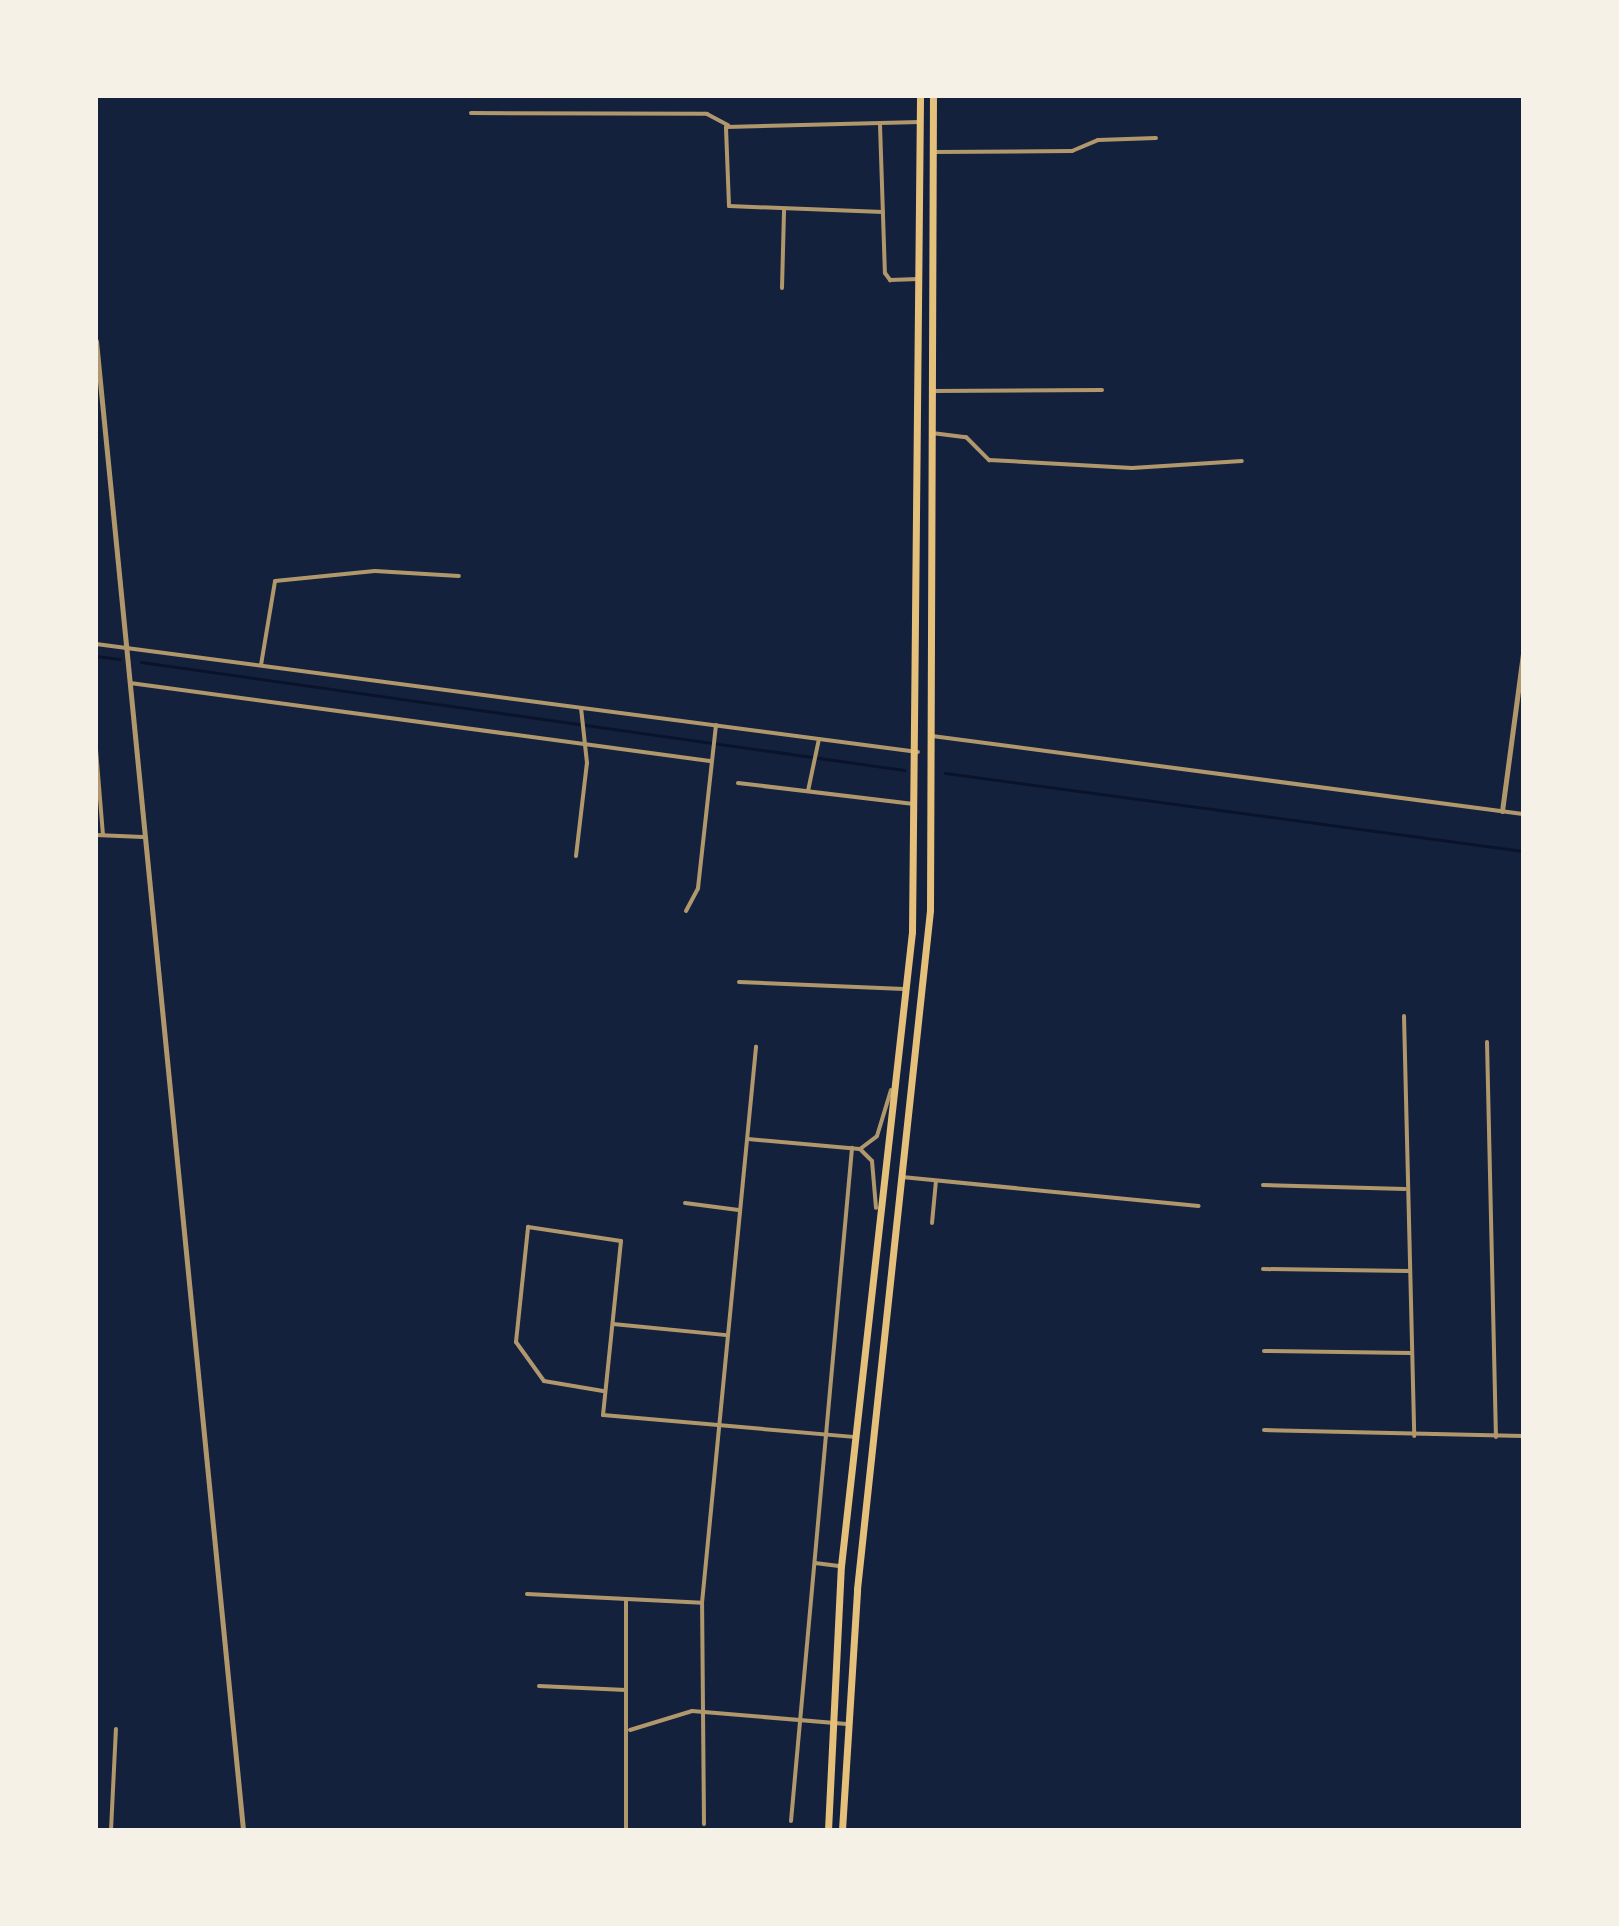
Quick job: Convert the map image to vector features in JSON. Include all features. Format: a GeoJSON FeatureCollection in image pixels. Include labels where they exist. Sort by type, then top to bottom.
{"type":"FeatureCollection","features":[{"type":"Feature","properties":{"kind":"highway"},"geometry":{"type":"LineString","coordinates":[[828,1830],[841,1566],[876,1208],[904,989],[916,805],[920,96]]}},
{"type":"Feature","properties":{"kind":"highway"},"geometry":{"type":"LineString","coordinates":[[842,1830],[846,1724],[930,910],[933,96]]}},
{"type":"Feature","properties":{"kind":"street"},"geometry":{"type":"LineString","coordinates":[[471,113],[707,114],[728,125],[920,122]]}},
{"type":"Feature","properties":{"kind":"street"},"geometry":{"type":"LineString","coordinates":[[728,125],[726,165],[729,206],[883,212]]}},
{"type":"Feature","properties":{"kind":"street"},"geometry":{"type":"LineString","coordinates":[[880,125],[886,276],[919,279]]}},
{"type":"Feature","properties":{"kind":"street"},"geometry":{"type":"LineString","coordinates":[[933,152],[1072,151],[1098,140],[1156,138]]}},
{"type":"Feature","properties":{"kind":"street"},"geometry":{"type":"LineString","coordinates":[[782,288],[784,209]]}},
{"type":"Feature","properties":{"kind":"street"},"geometry":{"type":"LineString","coordinates":[[96,341],[243,1830]]}},
{"type":"Feature","properties":{"kind":"street"},"geometry":{"type":"LineString","coordinates":[[932,391],[1102,390]]}},
{"type":"Feature","properties":{"kind":"street"},"geometry":{"type":"LineString","coordinates":[[932,433],[966,437],[989,460],[1132,468],[1242,461]]}},
{"type":"Feature","properties":{"kind":"street"},"geometry":{"type":"LineString","coordinates":[[261,665],[275,581],[375,571],[459,576]]}},
{"type":"Feature","properties":{"kind":"street"},"geometry":{"type":"LineString","coordinates":[[96,644],[918,752]]}},
{"type":"Feature","properties":{"kind":"street"},"geometry":{"type":"LineString","coordinates":[[1502,811],[1523,654]]}},
{"type":"Feature","properties":{"kind":"street"},"geometry":{"type":"LineString","coordinates":[[129,683],[710,761]]}},
{"type":"Feature","properties":{"kind":"street"},"geometry":{"type":"LineString","coordinates":[[576,856],[584,742],[580,736],[582,708]]}},
{"type":"Feature","properties":{"kind":"street"},"geometry":{"type":"LineString","coordinates":[[686,911],[698,888],[716,725]]}},
{"type":"Feature","properties":{"kind":"street"},"geometry":{"type":"LineString","coordinates":[[932,736],[1523,814]]}},
{"type":"Feature","properties":{"kind":"street"},"geometry":{"type":"LineString","coordinates":[[808,791],[819,739]]}},
{"type":"Feature","properties":{"kind":"street"},"geometry":{"type":"LineString","coordinates":[[96,750],[103,835]]}},
{"type":"Feature","properties":{"kind":"street"},"geometry":{"type":"LineString","coordinates":[[738,783],[916,805]]}},
{"type":"Feature","properties":{"kind":"street"},"geometry":{"type":"LineString","coordinates":[[96,835],[143,837]]}},
{"type":"Feature","properties":{"kind":"street"},"geometry":{"type":"LineString","coordinates":[[739,982],[904,989]]}},
{"type":"Feature","properties":{"kind":"street"},"geometry":{"type":"LineString","coordinates":[[1404,1016],[1414,1436]]}},
{"type":"Feature","properties":{"kind":"street"},"geometry":{"type":"LineString","coordinates":[[1487,1042],[1496,1437]]}},
{"type":"Feature","properties":{"kind":"street"},"geometry":{"type":"LineString","coordinates":[[704,1824],[707,1711],[702,1603],[756,1047]]}},
{"type":"Feature","properties":{"kind":"street"},"geometry":{"type":"LineString","coordinates":[[860,1149],[877,1136],[891,1090]]}},
{"type":"Feature","properties":{"kind":"street"},"geometry":{"type":"LineString","coordinates":[[748,1139],[860,1149],[872,1161],[876,1208]]}},
{"type":"Feature","properties":{"kind":"street"},"geometry":{"type":"LineString","coordinates":[[791,1821],[852,1148]]}},
{"type":"Feature","properties":{"kind":"street"},"geometry":{"type":"LineString","coordinates":[[901,1177],[1199,1206]]}},
{"type":"Feature","properties":{"kind":"street"},"geometry":{"type":"LineString","coordinates":[[932,1223],[936,1180]]}},
{"type":"Feature","properties":{"kind":"street"},"geometry":{"type":"LineString","coordinates":[[1263,1185],[1406,1189]]}},
{"type":"Feature","properties":{"kind":"street"},"geometry":{"type":"LineString","coordinates":[[685,1203],[739,1210]]}},
{"type":"Feature","properties":{"kind":"street"},"geometry":{"type":"LineString","coordinates":[[603,1391],[544,1381],[516,1342],[522,1235],[531,1227],[619,1238],[613,1324],[601,1411],[718,1427],[853,1437]]}},
{"type":"Feature","properties":{"kind":"street"},"geometry":{"type":"LineString","coordinates":[[1263,1269],[1408,1271]]}},
{"type":"Feature","properties":{"kind":"street"},"geometry":{"type":"LineString","coordinates":[[613,1324],[726,1335]]}},
{"type":"Feature","properties":{"kind":"street"},"geometry":{"type":"LineString","coordinates":[[1264,1351],[1411,1353]]}},
{"type":"Feature","properties":{"kind":"street"},"geometry":{"type":"LineString","coordinates":[[1264,1430],[1414,1436],[1523,1436]]}},
{"type":"Feature","properties":{"kind":"street"},"geometry":{"type":"LineString","coordinates":[[815,1563],[841,1566]]}},
{"type":"Feature","properties":{"kind":"street"},"geometry":{"type":"LineString","coordinates":[[527,1594],[702,1603]]}},
{"type":"Feature","properties":{"kind":"street"},"geometry":{"type":"LineString","coordinates":[[626,1600],[626,1690],[630,1730],[626,1830]]}},
{"type":"Feature","properties":{"kind":"street"},"geometry":{"type":"LineString","coordinates":[[539,1686],[626,1690]]}},
{"type":"Feature","properties":{"kind":"street"},"geometry":{"type":"LineString","coordinates":[[630,1730],[707,1711],[846,1724]]}},
{"type":"Feature","properties":{"kind":"street"},"geometry":{"type":"LineString","coordinates":[[111,1830],[116,1729]]}},
{"type":"Feature","properties":{"kind":"waterway"},"geometry":{"type":"LineString","coordinates":[[96,656],[120,659]]}},
{"type":"Feature","properties":{"kind":"waterway"},"geometry":{"type":"LineString","coordinates":[[141,662],[904,770]]}},
{"type":"Feature","properties":{"kind":"waterway"},"geometry":{"type":"LineString","coordinates":[[945,773],[1523,851]]}}]}
